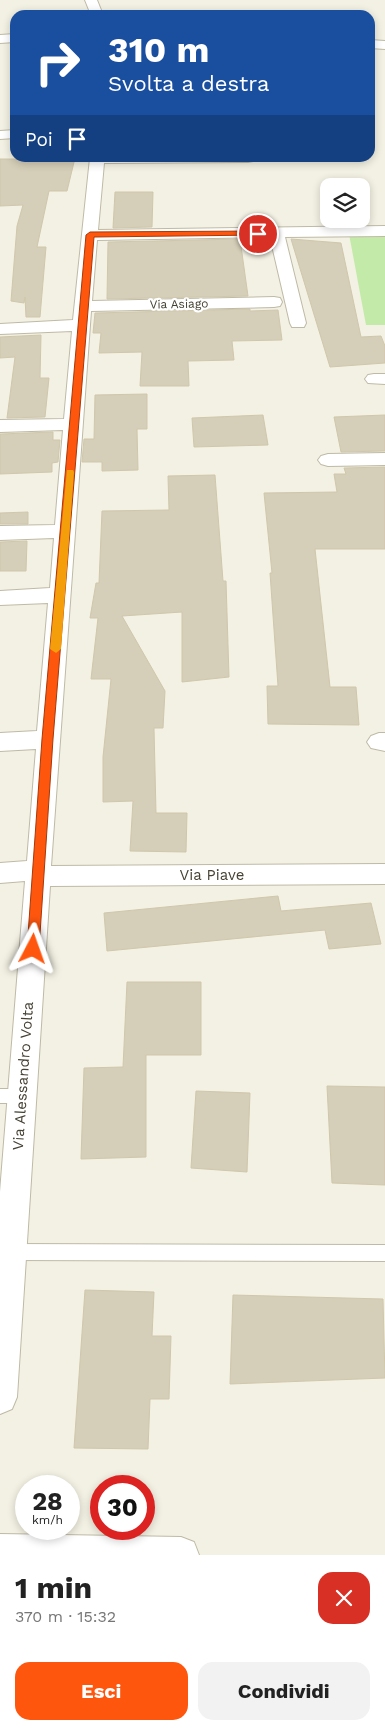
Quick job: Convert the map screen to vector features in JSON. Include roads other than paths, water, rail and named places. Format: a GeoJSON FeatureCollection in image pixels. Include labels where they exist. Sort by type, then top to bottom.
{"type":"FeatureCollection","features":[{"type":"Feature","properties":{"kind":"street","name":"Via Alessandro Volta"},"geometry":{"type":"LineString","coordinates":[[0,1397],[9,1252],[11,1096],[38,873],[82,316],[97,162]]}},
{"type":"Feature","properties":{"kind":"street"},"geometry":{"type":"LineString","coordinates":[[90,235],[385,231]]}},
{"type":"Feature","properties":{"kind":"street"},"geometry":{"type":"LineString","coordinates":[[277,233],[278,244],[298,323]]}},
{"type":"Feature","properties":{"kind":"street","name":"Via Asiago"},"geometry":{"type":"LineString","coordinates":[[0,329],[82,316],[274,302]]}},
{"type":"Feature","properties":{"kind":"street"},"geometry":{"type":"LineString","coordinates":[[0,426],[74,424]]}},
{"type":"Feature","properties":{"kind":"street"},"geometry":{"type":"LineString","coordinates":[[328,460],[385,459]]}},
{"type":"Feature","properties":{"kind":"street"},"geometry":{"type":"LineString","coordinates":[[0,533],[65,531]]}},
{"type":"Feature","properties":{"kind":"street"},"geometry":{"type":"LineString","coordinates":[[0,598],[60,595]]}},
{"type":"Feature","properties":{"kind":"street"},"geometry":{"type":"LineString","coordinates":[[0,742],[48,739]]}},
{"type":"Feature","properties":{"kind":"street","name":"Via Piave"},"geometry":{"type":"LineString","coordinates":[[0,873],[385,874]]}},
{"type":"Feature","properties":{"kind":"street"},"geometry":{"type":"LineString","coordinates":[[0,1552],[181,1555]]}},
{"type":"Feature","properties":{"kind":"lane"},"geometry":{"type":"LineString","coordinates":[[9,1252],[385,1253]]}}]}
